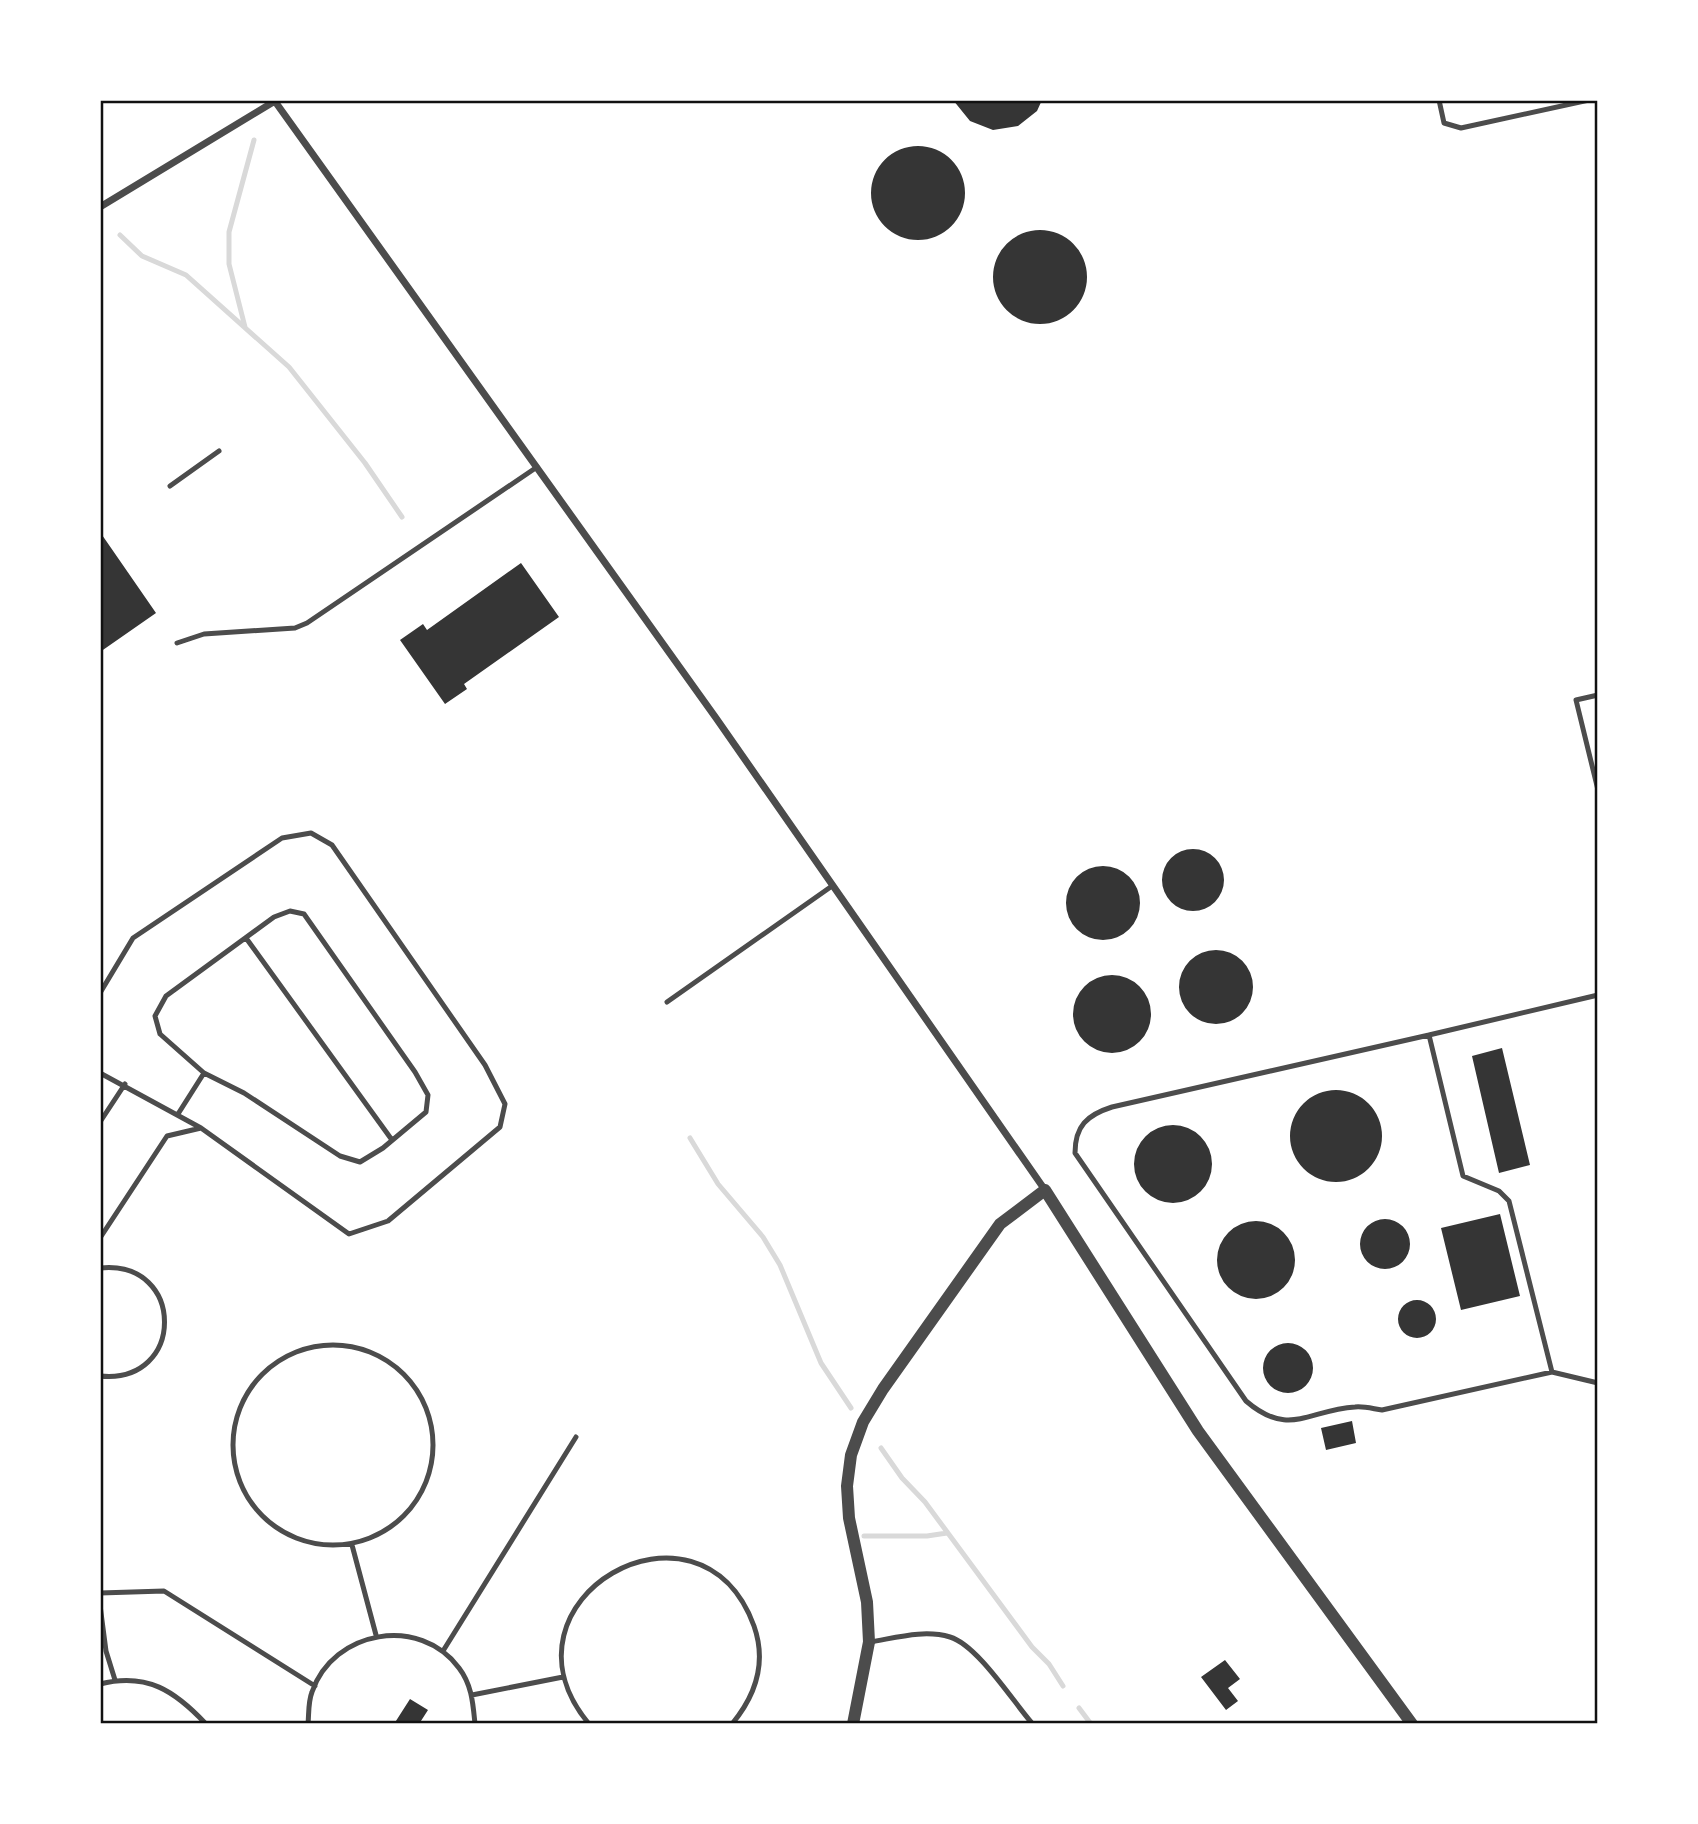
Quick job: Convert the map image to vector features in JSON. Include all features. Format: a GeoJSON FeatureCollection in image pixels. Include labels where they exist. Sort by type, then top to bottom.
{"type":"FeatureCollection","features":[{"type":"Feature","properties":{"kind":"street"},"geometry":{"type":"LineString","coordinates":[[100,207],[274,100],[716,718],[1045,1190],[1198,1431],[1412,1724]]}},
{"type":"Feature","properties":{"kind":"street"},"geometry":{"type":"LineString","coordinates":[[853,1724],[869,1642],[867,1602],[849,1518],[847,1486],[851,1455],[863,1422],[1000,1224],[1045,1190]]}},
{"type":"Feature","properties":{"kind":"lane"},"geometry":{"type":"LineString","coordinates":[[1438,100],[1444,123],[1461,128],[1589,100]]}},
{"type":"Feature","properties":{"kind":"lane"},"geometry":{"type":"LineString","coordinates":[[170,485],[219,451]]}},
{"type":"Feature","properties":{"kind":"lane"},"geometry":{"type":"LineString","coordinates":[[177,643],[204,634],[295,628],[307,623],[537,467]]}},
{"type":"Feature","properties":{"kind":"lane"},"geometry":{"type":"LineString","coordinates":[[1598,695],[1576,700],[1598,790]]}},
{"type":"Feature","properties":{"kind":"lane"},"geometry":{"type":"LineString","coordinates":[[100,993],[133,938],[282,838],[311,833],[332,845],[485,1065],[505,1104],[500,1127],[388,1221],[349,1234],[201,1128],[125,1084],[100,1073]]}},
{"type":"Feature","properties":{"kind":"lane"},"geometry":{"type":"LineString","coordinates":[[667,1002],[832,887]]}},
{"type":"Feature","properties":{"kind":"lane"},"geometry":{"type":"LineString","coordinates":[[290,911],[304,914],[415,1072],[428,1095],[426,1112],[392,1140],[360,1161],[340,1156],[244,1093],[204,1073],[160,1034],[155,1016],[166,996],[246,937],[274,917],[290,911]]}},
{"type":"Feature","properties":{"kind":"lane"},"geometry":{"type":"LineString","coordinates":[[246,937],[392,1140]]}},
{"type":"Feature","properties":{"kind":"lane"},"geometry":{"type":"LineString","coordinates":[[1598,995],[1112,1107],[1094,1113],[1083,1123],[1075,1137],[1075,1153],[1246,1401],[1264,1416],[1287,1421],[1356,1407],[1382,1410],[1552,1372],[1598,1383]]}},
{"type":"Feature","properties":{"kind":"lane"},"geometry":{"type":"LineString","coordinates":[[1429,1034],[1463,1176],[1500,1191],[1509,1201],[1552,1372]]}},
{"type":"Feature","properties":{"kind":"lane"},"geometry":{"type":"LineString","coordinates":[[178,1114],[204,1073]]}},
{"type":"Feature","properties":{"kind":"lane"},"geometry":{"type":"LineString","coordinates":[[100,1122],[125,1084]]}},
{"type":"Feature","properties":{"kind":"lane"},"geometry":{"type":"LineString","coordinates":[[100,1238],[167,1136],[201,1128]]}},
{"type":"Feature","properties":{"kind":"lane"},"geometry":{"type":"LineString","coordinates":[[100,1268],[130,1271],[148,1282],[161,1300],[166,1321],[162,1343],[141,1368],[121,1376],[100,1376]]}},
{"type":"Feature","properties":{"kind":"lane"},"geometry":{"type":"LineString","coordinates":[[325,1344],[354,1346],[381,1356],[417,1387],[433,1425],[431,1472],[408,1514],[377,1537],[352,1545],[328,1546],[293,1538],[255,1510],[235,1472],[232,1433],[243,1399],[266,1369],[297,1351],[325,1344]]}},
{"type":"Feature","properties":{"kind":"lane"},"geometry":{"type":"LineString","coordinates":[[443,1651],[576,1437]]}},
{"type":"Feature","properties":{"kind":"lane"},"geometry":{"type":"LineString","coordinates":[[352,1545],[376,1635]]}},
{"type":"Feature","properties":{"kind":"lane"},"geometry":{"type":"LineString","coordinates":[[589,1724],[576,1708],[563,1677],[562,1644],[573,1610],[596,1581],[626,1563],[666,1557],[694,1563],[722,1577],[746,1604],[760,1643],[759,1677],[748,1705],[732,1724]]}},
{"type":"Feature","properties":{"kind":"lane"},"geometry":{"type":"LineString","coordinates":[[100,1592],[164,1591],[315,1686]]}},
{"type":"Feature","properties":{"kind":"lane"},"geometry":{"type":"LineString","coordinates":[[100,1605],[106,1651],[115,1680]]}},
{"type":"Feature","properties":{"kind":"lane"},"geometry":{"type":"LineString","coordinates":[[869,1642],[921,1634],[951,1637],[970,1648],[1031,1722]]}},
{"type":"Feature","properties":{"kind":"lane"},"geometry":{"type":"LineString","coordinates":[[308,1724],[315,1686],[324,1667],[349,1645],[376,1635],[417,1637],[443,1651],[460,1669],[472,1695],[475,1724]]}},
{"type":"Feature","properties":{"kind":"lane"},"geometry":{"type":"LineString","coordinates":[[472,1695],[563,1677]]}},
{"type":"Feature","properties":{"kind":"lane"},"geometry":{"type":"LineString","coordinates":[[100,1684],[115,1680],[153,1684],[182,1699],[206,1724]]}},
{"type":"Feature","properties":{"kind":"building"},"geometry":{"type":"Polygon","coordinates":[[[953,100],[1042,100],[1037,111],[1018,126],[993,130],[970,121],[953,100]]]}},
{"type":"Feature","properties":{"kind":"building"},"geometry":{"type":"Polygon","coordinates":[[[918,146],[936,150],[951,160],[961,175],[965,193],[961,211],[951,226],[936,236],[918,240],[900,236],[885,226],[875,211],[871,193],[875,175],[885,160],[900,150],[918,146]]]}},
{"type":"Feature","properties":{"kind":"building"},"geometry":{"type":"Polygon","coordinates":[[[1040,230],[1058,234],[1073,244],[1083,259],[1087,277],[1083,295],[1073,310],[1058,320],[1040,324],[1022,320],[1007,310],[997,295],[993,277],[997,259],[1007,244],[1022,234],[1040,230]]]}},
{"type":"Feature","properties":{"kind":"building"},"geometry":{"type":"Polygon","coordinates":[[[100,532],[156,613],[100,652],[100,532]]]}},
{"type":"Feature","properties":{"kind":"building"},"geometry":{"type":"Polygon","coordinates":[[[521,563],[559,617],[464,684],[467,689],[445,704],[400,640],[423,624],[427,630],[521,563]]]}},
{"type":"Feature","properties":{"kind":"building"},"geometry":{"type":"Polygon","coordinates":[[[1193,849],[1215,858],[1224,880],[1215,902],[1193,911],[1171,902],[1162,880],[1171,858],[1193,849]]]}},
{"type":"Feature","properties":{"kind":"building"},"geometry":{"type":"Polygon","coordinates":[[[1103,866],[1124,872],[1134,882],[1140,903],[1134,924],[1124,934],[1103,940],[1082,934],[1072,924],[1066,903],[1072,882],[1082,872],[1103,866]]]}},
{"type":"Feature","properties":{"kind":"building"},"geometry":{"type":"Polygon","coordinates":[[[1216,950],[1237,956],[1247,966],[1253,987],[1247,1008],[1237,1018],[1216,1024],[1195,1018],[1185,1008],[1179,987],[1185,966],[1195,956],[1216,950]]]}},
{"type":"Feature","properties":{"kind":"building"},"geometry":{"type":"Polygon","coordinates":[[[1112,975],[1127,978],[1139,987],[1148,999],[1151,1014],[1148,1029],[1139,1041],[1127,1050],[1112,1053],[1097,1050],[1085,1041],[1076,1029],[1073,1014],[1076,999],[1085,987],[1097,978],[1112,975]]]}},
{"type":"Feature","properties":{"kind":"building"},"geometry":{"type":"Polygon","coordinates":[[[1502,1048],[1530,1165],[1499,1173],[1472,1056],[1502,1048]]]}},
{"type":"Feature","properties":{"kind":"building"},"geometry":{"type":"Polygon","coordinates":[[[1336,1090],[1354,1094],[1369,1103],[1378,1118],[1382,1136],[1378,1154],[1369,1169],[1354,1178],[1336,1182],[1318,1178],[1303,1169],[1294,1154],[1290,1136],[1294,1118],[1303,1103],[1318,1094],[1336,1090]]]}},
{"type":"Feature","properties":{"kind":"building"},"geometry":{"type":"Polygon","coordinates":[[[1173,1125],[1188,1128],[1201,1136],[1209,1149],[1212,1164],[1209,1179],[1201,1192],[1188,1200],[1173,1203],[1158,1200],[1145,1192],[1137,1179],[1134,1164],[1137,1149],[1145,1136],[1158,1128],[1173,1125]]]}},
{"type":"Feature","properties":{"kind":"building"},"geometry":{"type":"Polygon","coordinates":[[[1500,1214],[1520,1296],[1461,1310],[1441,1228],[1500,1214]]]}},
{"type":"Feature","properties":{"kind":"building"},"geometry":{"type":"Polygon","coordinates":[[[1385,1219],[1402,1227],[1410,1244],[1402,1261],[1385,1269],[1368,1261],[1360,1244],[1368,1227],[1385,1219]]]}},
{"type":"Feature","properties":{"kind":"building"},"geometry":{"type":"Polygon","coordinates":[[[1256,1221],[1271,1224],[1288,1238],[1295,1260],[1292,1275],[1278,1292],[1256,1299],[1241,1296],[1224,1282],[1217,1260],[1220,1245],[1234,1228],[1256,1221]]]}},
{"type":"Feature","properties":{"kind":"building"},"geometry":{"type":"Polygon","coordinates":[[[1417,1300],[1430,1306],[1436,1319],[1430,1332],[1417,1338],[1404,1332],[1398,1319],[1404,1306],[1417,1300]]]}},
{"type":"Feature","properties":{"kind":"building"},"geometry":{"type":"Polygon","coordinates":[[[1288,1343],[1305,1351],[1313,1368],[1305,1385],[1288,1393],[1271,1385],[1263,1368],[1271,1351],[1288,1343]]]}},
{"type":"Feature","properties":{"kind":"building"},"geometry":{"type":"Polygon","coordinates":[[[1352,1421],[1356,1443],[1326,1450],[1321,1428],[1352,1421]]]}},
{"type":"Feature","properties":{"kind":"building"},"geometry":{"type":"Polygon","coordinates":[[[1225,1660],[1240,1679],[1228,1688],[1238,1701],[1226,1710],[1201,1677],[1225,1660]]]}},
{"type":"Feature","properties":{"kind":"building"},"geometry":{"type":"Polygon","coordinates":[[[410,1699],[428,1710],[419,1724],[394,1724],[410,1699]]]}},
{"type":"Feature","properties":{"kind":"waterway"},"geometry":{"type":"LineString","coordinates":[[245,327],[229,264],[229,232],[254,140]]}},
{"type":"Feature","properties":{"kind":"waterway"},"geometry":{"type":"LineString","coordinates":[[120,235],[142,256],[186,275],[289,367],[365,463],[402,517]]}},
{"type":"Feature","properties":{"kind":"waterway"},"geometry":{"type":"LineString","coordinates":[[690,1138],[718,1184],[763,1237],[780,1265],[821,1363],[851,1408]]}},
{"type":"Feature","properties":{"kind":"waterway"},"geometry":{"type":"LineString","coordinates":[[881,1448],[902,1478],[925,1502],[1032,1647],[1049,1664],[1063,1686]]}},
{"type":"Feature","properties":{"kind":"waterway"},"geometry":{"type":"LineString","coordinates":[[864,1536],[927,1536],[947,1533]]}},
{"type":"Feature","properties":{"kind":"waterway"},"geometry":{"type":"LineString","coordinates":[[1079,1708],[1091,1724]]}}]}
